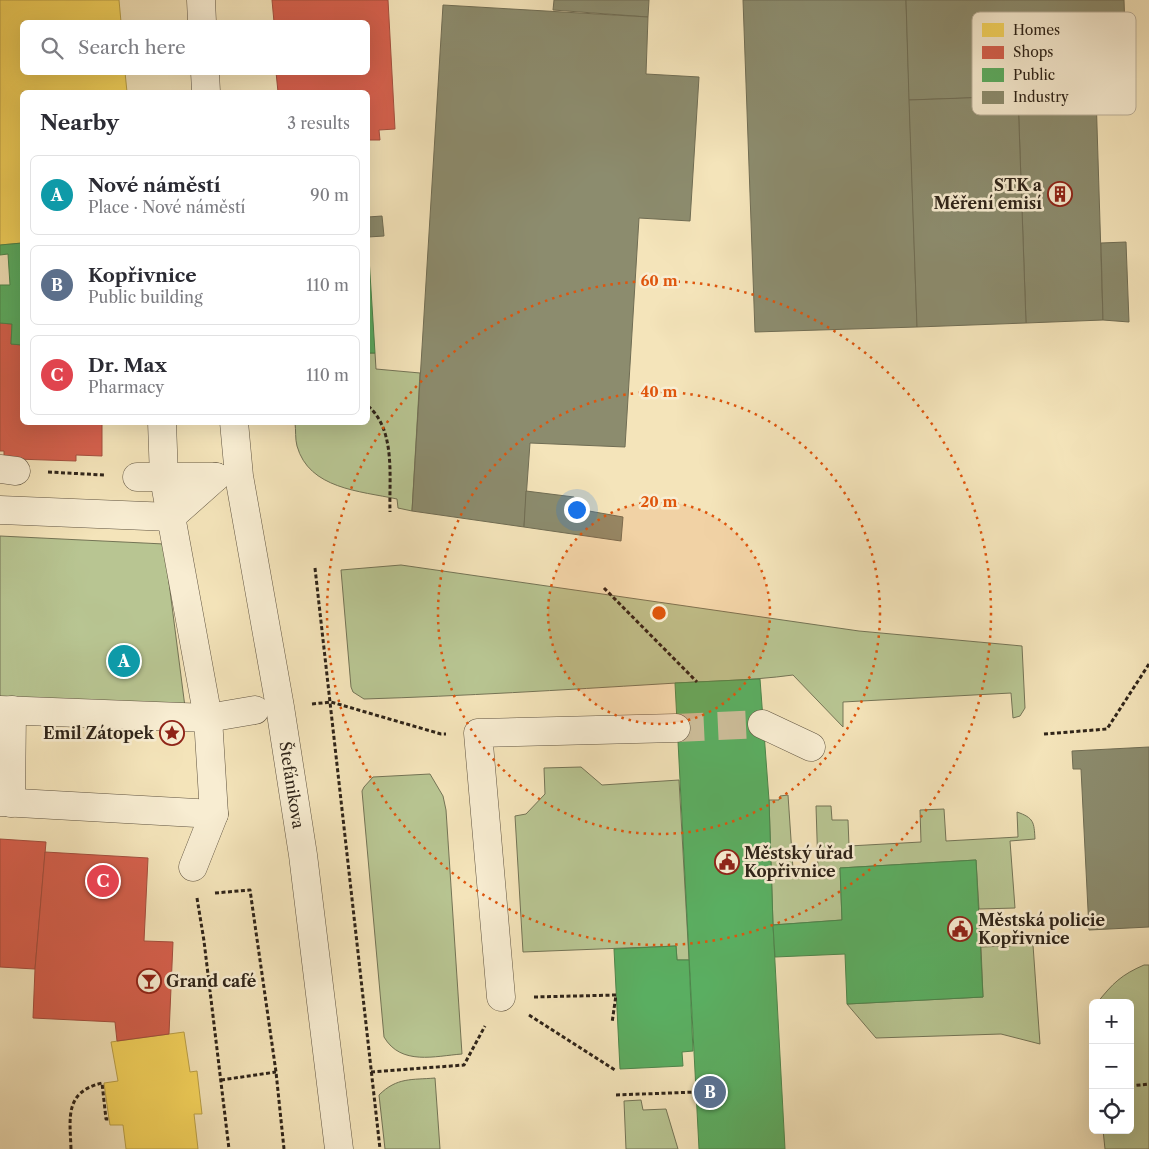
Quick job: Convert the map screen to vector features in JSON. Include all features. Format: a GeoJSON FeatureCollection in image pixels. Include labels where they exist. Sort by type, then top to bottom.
{"type":"FeatureCollection","features":[{"type":"Feature","properties":{"kind":"street"},"geometry":{"type":"LineString","coordinates":[[201,0],[202,20]]}},
{"type":"Feature","properties":{"kind":"street"},"geometry":{"type":"LineString","coordinates":[[205,75],[206,90]]}},
{"type":"Feature","properties":{"kind":"street"},"geometry":{"type":"LineString","coordinates":[[162,425],[164,478],[208,718],[214,814],[193,867]]}},
{"type":"Feature","properties":{"kind":"street","name":"Štefánikova"},"geometry":{"type":"LineString","coordinates":[[234,425],[239,476],[280,707],[303,855],[339,1149]]}},
{"type":"Feature","properties":{"kind":"street"},"geometry":{"type":"LineString","coordinates":[[0,510],[171,517],[216,477],[137,477]]}},
{"type":"Feature","properties":{"kind":"street"},"geometry":{"type":"LineString","coordinates":[[214,814],[5,802],[6,710],[208,718],[255,710]]}},
{"type":"Feature","properties":{"kind":"street"},"geometry":{"type":"LineString","coordinates":[[762,724],[811,747]]}},
{"type":"Feature","properties":{"kind":"street"},"geometry":{"type":"LineString","coordinates":[[501,998],[478,733],[676,728]]}},
{"type":"Feature","properties":{"kind":"path"},"geometry":{"type":"LineString","coordinates":[[370,408],[382,423],[388,442],[390,512]]}},
{"type":"Feature","properties":{"kind":"path"},"geometry":{"type":"LineString","coordinates":[[8,470],[137,477]]}},
{"type":"Feature","properties":{"kind":"path"},"geometry":{"type":"LineString","coordinates":[[315,568],[380,1149]]}},
{"type":"Feature","properties":{"kind":"path"},"geometry":{"type":"LineString","coordinates":[[604,588],[697,682]]}},
{"type":"Feature","properties":{"kind":"path"},"geometry":{"type":"LineString","coordinates":[[1044,734],[1107,729],[1149,664]]}},
{"type":"Feature","properties":{"kind":"path"},"geometry":{"type":"LineString","coordinates":[[309,704],[331,702],[441,734],[478,733]]}},
{"type":"Feature","properties":{"kind":"path"},"geometry":{"type":"LineString","coordinates":[[193,867],[204,941],[229,1149]]}},
{"type":"Feature","properties":{"kind":"path"},"geometry":{"type":"LineString","coordinates":[[197,894],[250,890],[276,1072],[284,1149]]}},
{"type":"Feature","properties":{"kind":"path"},"geometry":{"type":"LineString","coordinates":[[501,998],[616,995],[612,1023]]}},
{"type":"Feature","properties":{"kind":"path"},"geometry":{"type":"LineString","coordinates":[[371,1072],[464,1065],[501,998]]}},
{"type":"Feature","properties":{"kind":"path"},"geometry":{"type":"LineString","coordinates":[[501,998],[615,1070]]}},
{"type":"Feature","properties":{"kind":"path"},"geometry":{"type":"LineString","coordinates":[[221,1080],[276,1072]]}},
{"type":"Feature","properties":{"kind":"path"},"geometry":{"type":"LineString","coordinates":[[71,1149],[71,1104],[92,1086],[102,1084],[106,1119],[109,1118]]}},
{"type":"Feature","properties":{"kind":"path"},"geometry":{"type":"LineString","coordinates":[[1134,1086],[1149,1084]]}},
{"type":"Feature","properties":{"kind":"path"},"geometry":{"type":"LineString","coordinates":[[616,1095],[696,1092]]}},
{"type":"Feature","properties":{"kind":"green space"},"geometry":{"type":"Polygon","coordinates":[[[370,353],[375,353],[376,369],[420,373],[412,511],[398,508],[397,499],[352,490],[324,480],[312,471],[303,460],[296,440],[295,425],[370,425],[370,353]]]}},
{"type":"Feature","properties":{"kind":"green space"},"geometry":{"type":"Polygon","coordinates":[[[0,536],[164,544],[185,707],[0,697],[0,536]]]}},
{"type":"Feature","properties":{"kind":"green space"},"geometry":{"type":"Polygon","coordinates":[[[401,565],[859,631],[1022,646],[1025,708],[1020,716],[1013,718],[1011,693],[843,702],[843,727],[793,675],[743,680],[549,691],[364,699],[353,692],[351,687],[341,570],[401,565]]]}},
{"type":"Feature","properties":{"kind":"green space"},"geometry":{"type":"Polygon","coordinates":[[[581,767],[602,785],[679,780],[689,960],[677,960],[676,946],[523,952],[515,816],[526,814],[545,794],[544,768],[581,767]]]}},
{"type":"Feature","properties":{"kind":"green space"},"geometry":{"type":"Polygon","coordinates":[[[430,774],[443,796],[446,810],[462,1054],[419,1057],[409,1056],[400,1052],[391,1046],[384,1037],[362,791],[373,777],[430,774]]]}},
{"type":"Feature","properties":{"kind":"green space"},"geometry":{"type":"Polygon","coordinates":[[[788,795],[793,869],[818,869],[816,806],[831,806],[832,820],[848,820],[849,846],[921,842],[920,810],[944,809],[946,841],[1018,837],[1017,812],[1023,814],[1032,821],[1035,839],[1010,841],[1015,908],[979,909],[976,860],[840,868],[842,920],[773,925],[769,800],[779,800],[780,796],[788,795]]]}},
{"type":"Feature","properties":{"kind":"green space"},"geometry":{"type":"Polygon","coordinates":[[[1033,945],[1040,1044],[1001,1034],[876,1038],[847,1004],[983,997],[981,947],[1033,945]]]}},
{"type":"Feature","properties":{"kind":"green space"},"geometry":{"type":"Polygon","coordinates":[[[1144,965],[1149,965],[1149,1149],[1105,1149],[1103,1134],[1134,1134],[1134,999],[1100,999],[1118,980],[1144,965]]]}},
{"type":"Feature","properties":{"kind":"green space"},"geometry":{"type":"Polygon","coordinates":[[[435,1078],[440,1149],[385,1149],[379,1095],[392,1085],[405,1080],[435,1078]]]}},
{"type":"Feature","properties":{"kind":"green space"},"geometry":{"type":"Polygon","coordinates":[[[641,1100],[643,1110],[666,1109],[678,1149],[626,1149],[624,1101],[641,1100]]]}},
{"type":"Feature","properties":{"kind":"building: Homes"},"geometry":{"type":"Polygon","coordinates":[[[0,0],[119,0],[121,20],[20,20],[20,75],[125,75],[127,90],[20,90],[20,243],[0,245],[0,0]]]}},
{"type":"Feature","properties":{"kind":"building: Homes"},"geometry":{"type":"Polygon","coordinates":[[[184,1032],[190,1072],[197,1071],[202,1114],[194,1114],[198,1149],[126,1149],[123,1125],[110,1125],[109,1119],[104,1083],[118,1081],[111,1042],[184,1032]]]}},
{"type":"Feature","properties":{"kind":"building: Shops"},"geometry":{"type":"Polygon","coordinates":[[[272,0],[388,0],[395,129],[379,130],[380,140],[370,140],[370,90],[278,90],[276,75],[370,75],[370,20],[274,20],[272,0]]]}},
{"type":"Feature","properties":{"kind":"building: Shops"},"geometry":{"type":"Polygon","coordinates":[[[0,323],[12,324],[11,344],[20,345],[20,425],[102,425],[102,456],[76,455],[76,461],[16,459],[6,458],[4,451],[0,451],[0,323]]]}},
{"type":"Feature","properties":{"kind":"building: Shops"},"geometry":{"type":"Polygon","coordinates":[[[0,839],[46,842],[35,969],[0,967],[0,839]]]}},
{"type":"Feature","properties":{"kind":"building: Shops"},"geometry":{"type":"Polygon","coordinates":[[[45,852],[148,858],[144,941],[173,942],[169,1034],[117,1041],[115,1022],[33,1018],[35,969],[45,852]]]}},
{"type":"Feature","properties":{"kind":"building: Public"},"geometry":{"type":"Polygon","coordinates":[[[20,243],[20,345],[11,344],[12,324],[0,323],[0,285],[10,285],[8,254],[0,255],[0,245],[20,243]]]}},
{"type":"Feature","properties":{"kind":"building: Public"},"geometry":{"type":"Polygon","coordinates":[[[370,274],[375,353],[370,353],[370,274]]]}},
{"type":"Feature","properties":{"kind":"building: Public","name":"Městský úřad Kopřivnice"},"geometry":{"type":"Polygon","coordinates":[[[760,679],[769,800],[773,925],[785,1149],[699,1149],[675,683],[760,679]]]}},
{"type":"Feature","properties":{"kind":"building: Public"},"geometry":{"type":"Polygon","coordinates":[[[976,860],[983,997],[847,1004],[845,954],[775,957],[773,925],[842,920],[840,868],[976,860]]]}},
{"type":"Feature","properties":{"kind":"building: Public"},"geometry":{"type":"Polygon","coordinates":[[[676,946],[677,960],[689,960],[693,1051],[682,1052],[683,1066],[620,1069],[614,949],[676,946]]]}},
{"type":"Feature","properties":{"kind":"building: Industry"},"geometry":{"type":"Polygon","coordinates":[[[554,0],[649,0],[648,17],[553,10],[554,0]]]}},
{"type":"Feature","properties":{"kind":"building: Industry"},"geometry":{"type":"Polygon","coordinates":[[[743,0],[906,0],[917,327],[755,332],[743,0]]]}},
{"type":"Feature","properties":{"kind":"building: Industry"},"geometry":{"type":"Polygon","coordinates":[[[906,0],[1124,0],[1124,12],[972,12],[972,98],[909,100],[906,0]]]}},
{"type":"Feature","properties":{"kind":"building: Industry"},"geometry":{"type":"Polygon","coordinates":[[[443,5],[648,17],[646,74],[699,77],[690,221],[639,218],[625,447],[530,443],[524,527],[412,511],[443,5]]]}},
{"type":"Feature","properties":{"kind":"building: Industry"},"geometry":{"type":"Polygon","coordinates":[[[972,98],[972,115],[1019,115],[1026,323],[917,327],[909,100],[972,98]]]}},
{"type":"Feature","properties":{"kind":"building: Industry","name":"STK a Měření emisí"},"geometry":{"type":"Polygon","coordinates":[[[1019,115],[1097,115],[1103,320],[1026,323],[1019,115]]]}},
{"type":"Feature","properties":{"kind":"building: Industry"},"geometry":{"type":"Polygon","coordinates":[[[382,216],[384,236],[370,237],[370,217],[382,216]]]}},
{"type":"Feature","properties":{"kind":"building: Industry"},"geometry":{"type":"Polygon","coordinates":[[[1126,242],[1129,322],[1103,320],[1101,243],[1126,242]]]}},
{"type":"Feature","properties":{"kind":"building: Industry"},"geometry":{"type":"Polygon","coordinates":[[[526,491],[574,497],[589,511],[623,517],[621,541],[524,527],[526,491]]]}},
{"type":"Feature","properties":{"kind":"building: Industry"},"geometry":{"type":"Polygon","coordinates":[[[1149,747],[1149,927],[1089,930],[1081,769],[1073,769],[1072,751],[1149,747]]]}},
{"type":"Feature","properties":{"kind":"tunnel"},"geometry":{"type":"LineString","coordinates":[[676,728],[762,724]]}},
{"type":"Feature","properties":{"kind":"place","name":"STK a Měření emisí"},"geometry":{"type":"Point","coordinates":[1060,194]}},
{"type":"Feature","properties":{"kind":"place","name":"Nové náměstí"},"geometry":{"type":"Point","coordinates":[124,661]}},
{"type":"Feature","properties":{"kind":"place","name":"Emil Zátopek"},"geometry":{"type":"Point","coordinates":[172,733]}},
{"type":"Feature","properties":{"kind":"place","name":"Městský úřad Kopřivnice"},"geometry":{"type":"Point","coordinates":[727,862]}},
{"type":"Feature","properties":{"kind":"place","name":"Dr. Max"},"geometry":{"type":"Point","coordinates":[103,881]}},
{"type":"Feature","properties":{"kind":"place","name":"Městská policie Kopřivnice"},"geometry":{"type":"Point","coordinates":[960,929]}},
{"type":"Feature","properties":{"kind":"place","name":"Grand café"},"geometry":{"type":"Point","coordinates":[149,981]}},
{"type":"Feature","properties":{"kind":"place","name":"Kopřivnice"},"geometry":{"type":"Point","coordinates":[710,1092]}}]}
